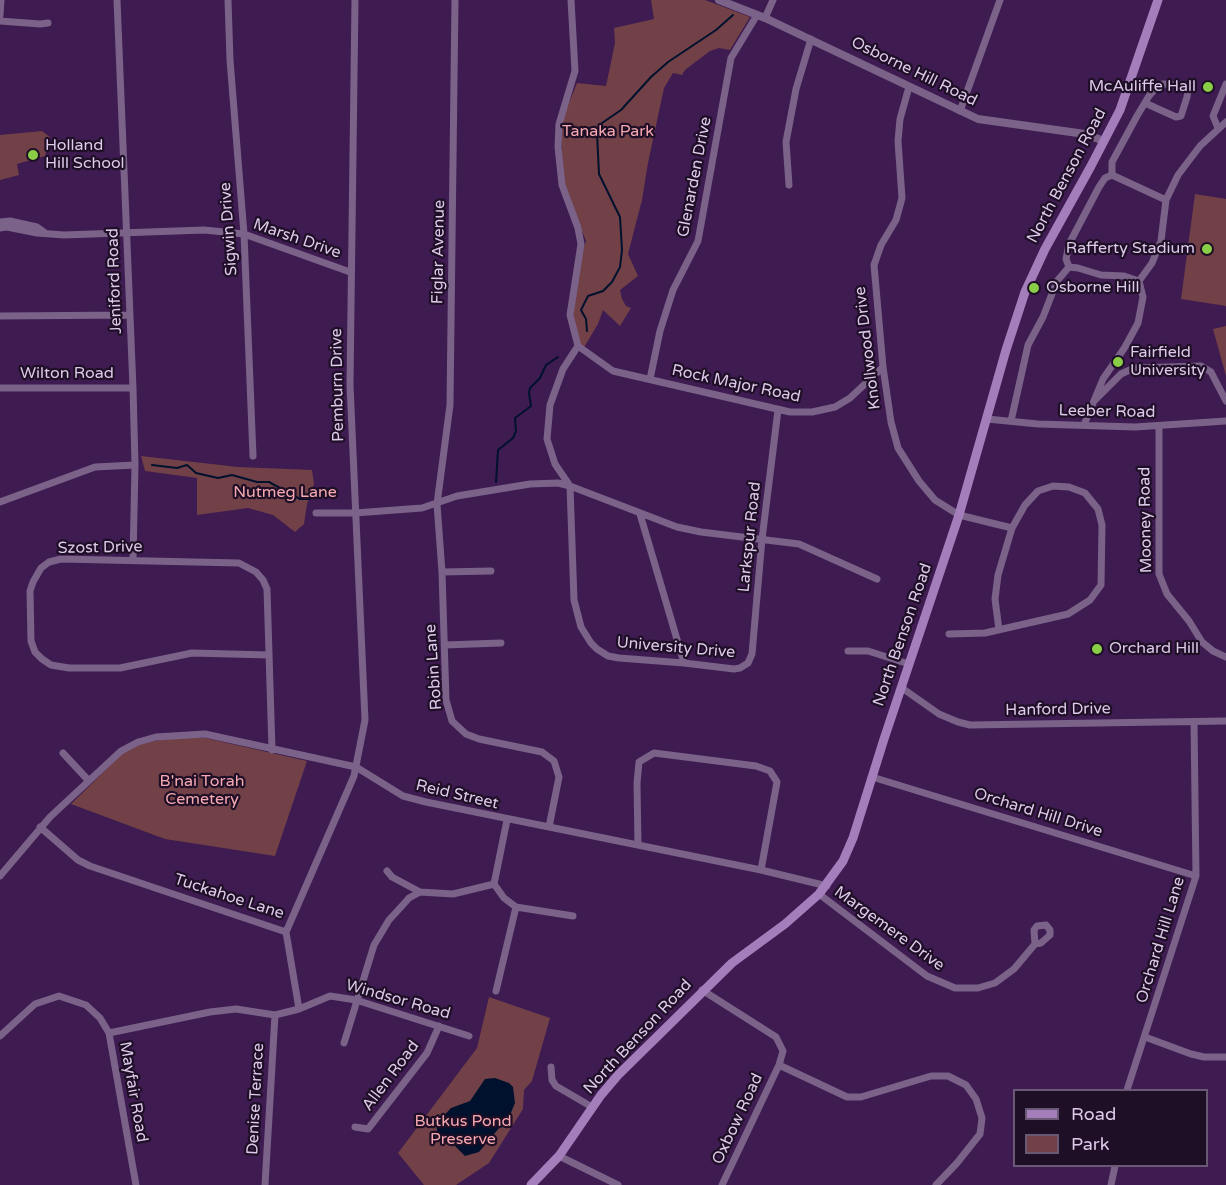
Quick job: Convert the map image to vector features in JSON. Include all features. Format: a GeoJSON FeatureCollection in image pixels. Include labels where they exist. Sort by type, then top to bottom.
{"type":"FeatureCollection","features":[{"type":"Feature","properties":{"kind":"main road","name":"North Benson Road"},"geometry":{"type":"LineString","coordinates":[[531,1185],[559,1156],[592,1107],[618,1075],[702,990],[732,963],[785,924],[819,894],[827,886],[846,855],[959,515],[1006,350],[1032,274],[1122,104],[1158,0]]}},
{"type":"Feature","properties":{"kind":"street"},"geometry":{"type":"LineString","coordinates":[[0,15],[1,0]]}},
{"type":"Feature","properties":{"kind":"street","name":"Jeniford Road"},"geometry":{"type":"LineString","coordinates":[[117,0],[133,388],[135,465],[133,560]]}},
{"type":"Feature","properties":{"kind":"street","name":"Sigwin Drive"},"geometry":{"type":"LineString","coordinates":[[228,0],[230,60],[244,234],[253,456]]}},
{"type":"Feature","properties":{"kind":"street","name":"Pemburn Drive"},"geometry":{"type":"LineString","coordinates":[[355,0],[350,385],[366,709],[356,768]]}},
{"type":"Feature","properties":{"kind":"street","name":"Figlar Avenue"},"geometry":{"type":"LineString","coordinates":[[437,504],[450,405],[455,0]]}},
{"type":"Feature","properties":{"kind":"street"},"geometry":{"type":"LineString","coordinates":[[570,486],[551,457],[547,424],[550,405],[563,369],[578,346],[570,315],[581,244],[578,228],[562,185],[558,147],[559,124],[575,71],[571,0]]}},
{"type":"Feature","properties":{"kind":"street","name":"Osborne Hill Road"},"geometry":{"type":"LineString","coordinates":[[719,0],[812,39],[909,87],[985,121],[1079,133],[1104,141]]}},
{"type":"Feature","properties":{"kind":"street","name":"Glenarden Drive"},"geometry":{"type":"LineString","coordinates":[[650,379],[660,331],[673,290],[698,241],[730,58],[773,0]]}},
{"type":"Feature","properties":{"kind":"street"},"geometry":{"type":"LineString","coordinates":[[960,111],[1000,0]]}},
{"type":"Feature","properties":{"kind":"street"},"geometry":{"type":"LineString","coordinates":[[0,21],[40,24],[48,22]]}},
{"type":"Feature","properties":{"kind":"street"},"geometry":{"type":"LineString","coordinates":[[789,185],[786,142],[796,90],[812,39]]}},
{"type":"Feature","properties":{"kind":"street"},"geometry":{"type":"LineString","coordinates":[[1112,175],[1112,162],[1145,103],[1155,89],[1162,84],[1180,86],[1188,90],[1183,112],[1178,116],[1145,103]]}},
{"type":"Feature","properties":{"kind":"street"},"geometry":{"type":"LineString","coordinates":[[1218,128],[1213,116],[1226,84]]}},
{"type":"Feature","properties":{"kind":"street","name":"Knollwood Drive"},"geometry":{"type":"LineString","coordinates":[[909,87],[900,119],[898,141],[902,198],[896,220],[881,245],[874,265],[883,367],[891,422],[898,448],[927,492],[948,510],[959,515]]}},
{"type":"Feature","properties":{"kind":"street"},"geometry":{"type":"LineString","coordinates":[[1138,281],[1152,263],[1161,241],[1166,200],[1178,175],[1200,146],[1226,122]]}},
{"type":"Feature","properties":{"kind":"street"},"geometry":{"type":"LineString","coordinates":[[1112,175],[1166,200]]}},
{"type":"Feature","properties":{"kind":"street"},"geometry":{"type":"LineString","coordinates":[[1069,267],[1066,260],[1069,244],[1102,182],[1112,175]]}},
{"type":"Feature","properties":{"kind":"street"},"geometry":{"type":"LineString","coordinates":[[0,222],[10,221],[37,227],[44,232]]}},
{"type":"Feature","properties":{"kind":"street"},"geometry":{"type":"LineString","coordinates":[[0,228],[44,232]]}},
{"type":"Feature","properties":{"kind":"street","name":"Marsh Drive"},"geometry":{"type":"LineString","coordinates":[[44,232],[63,235],[204,230],[244,234],[350,272]]}},
{"type":"Feature","properties":{"kind":"street"},"geometry":{"type":"LineString","coordinates":[[1069,267],[1101,275],[1124,276],[1138,281]]}},
{"type":"Feature","properties":{"kind":"street"},"geometry":{"type":"LineString","coordinates":[[1011,422],[1028,345],[1043,317],[1057,281],[1069,267]]}},
{"type":"Feature","properties":{"kind":"street"},"geometry":{"type":"LineString","coordinates":[[1084,425],[1103,379],[1138,323],[1143,297],[1138,281]]}},
{"type":"Feature","properties":{"kind":"street"},"geometry":{"type":"LineString","coordinates":[[0,316],[130,315]]}},
{"type":"Feature","properties":{"kind":"street","name":"Rock Major Road"},"geometry":{"type":"LineString","coordinates":[[578,346],[613,370],[790,412],[812,412],[835,407],[850,398],[883,367]]}},
{"type":"Feature","properties":{"kind":"street"},"geometry":{"type":"LineString","coordinates":[[1095,400],[1121,374],[1134,368],[1201,366],[1211,372],[1226,401]]}},
{"type":"Feature","properties":{"kind":"street","name":"Wilton Road"},"geometry":{"type":"LineString","coordinates":[[0,388],[133,388]]}},
{"type":"Feature","properties":{"kind":"street","name":"Larkspur Road"},"geometry":{"type":"LineString","coordinates":[[745,666],[752,654],[762,539],[778,410]]}},
{"type":"Feature","properties":{"kind":"street","name":"Leeber Road"},"geometry":{"type":"LineString","coordinates":[[987,419],[1011,422],[1159,427],[1226,421]]}},
{"type":"Feature","properties":{"kind":"street","name":"Mooney Road"},"geometry":{"type":"LineString","coordinates":[[1159,427],[1159,574],[1167,594],[1189,621],[1202,642],[1226,657]]}},
{"type":"Feature","properties":{"kind":"street"},"geometry":{"type":"LineString","coordinates":[[0,502],[95,467],[135,465]]}},
{"type":"Feature","properties":{"kind":"street"},"geometry":{"type":"LineString","coordinates":[[316,513],[356,513],[422,508],[457,496],[545,483],[570,486],[677,527],[799,544],[877,579]]}},
{"type":"Feature","properties":{"kind":"street","name":"University Drive"},"geometry":{"type":"LineString","coordinates":[[570,486],[572,585],[581,627],[591,643],[602,653],[619,658],[734,669],[745,666]]}},
{"type":"Feature","properties":{"kind":"street"},"geometry":{"type":"LineString","coordinates":[[949,634],[985,633],[999,630],[1068,614],[1090,600],[1101,585],[1102,525],[1098,509],[1085,493],[1069,487],[1053,486],[1038,491],[1025,505],[1012,528],[998,574],[995,599],[999,630]]}},
{"type":"Feature","properties":{"kind":"street","name":"Robin Lane"},"geometry":{"type":"LineString","coordinates":[[437,504],[442,572],[446,700],[450,716],[455,724],[473,737],[546,754],[557,766],[559,777],[549,827]]}},
{"type":"Feature","properties":{"kind":"street"},"geometry":{"type":"LineString","coordinates":[[640,514],[684,663]]}},
{"type":"Feature","properties":{"kind":"street"},"geometry":{"type":"LineString","coordinates":[[959,515],[1012,528]]}},
{"type":"Feature","properties":{"kind":"street","name":"Szost Drive"},"geometry":{"type":"LineString","coordinates":[[269,655],[192,653],[120,668],[69,668],[51,665],[35,652],[31,641],[30,591],[36,573],[49,562],[61,559],[239,563],[256,572],[267,589],[272,750]]}},
{"type":"Feature","properties":{"kind":"street"},"geometry":{"type":"LineString","coordinates":[[442,572],[491,571]]}},
{"type":"Feature","properties":{"kind":"street"},"geometry":{"type":"LineString","coordinates":[[445,645],[501,643]]}},
{"type":"Feature","properties":{"kind":"street"},"geometry":{"type":"LineString","coordinates":[[848,651],[868,651],[909,664]]}},
{"type":"Feature","properties":{"kind":"street","name":"Hanford Drive"},"geometry":{"type":"LineString","coordinates":[[902,688],[939,714],[970,725],[1226,721]]}},
{"type":"Feature","properties":{"kind":"street","name":"Orchard Hill Lane"},"geometry":{"type":"LineString","coordinates":[[1127,1089],[1196,876],[1194,722]]}},
{"type":"Feature","properties":{"kind":"street","name":"Reid Street"},"geometry":{"type":"LineString","coordinates":[[0,876],[40,827],[125,748],[138,742],[164,736],[206,734],[356,768],[403,796],[507,820],[761,870],[827,886]]}},
{"type":"Feature","properties":{"kind":"street"},"geometry":{"type":"LineString","coordinates":[[63,753],[88,780]]}},
{"type":"Feature","properties":{"kind":"street"},"geometry":{"type":"LineString","coordinates":[[638,845],[636,783],[639,762],[654,753],[756,766],[770,771],[777,782],[761,870]]}},
{"type":"Feature","properties":{"kind":"street","name":"Tuckahoe Lane"},"geometry":{"type":"LineString","coordinates":[[40,827],[78,860],[90,866],[286,932],[356,768]]}},
{"type":"Feature","properties":{"kind":"street","name":"Orchard Hill Drive"},"geometry":{"type":"LineString","coordinates":[[872,777],[1196,876]]}},
{"type":"Feature","properties":{"kind":"street"},"geometry":{"type":"LineString","coordinates":[[507,820],[494,884],[504,898],[516,907],[573,916]]}},
{"type":"Feature","properties":{"kind":"street"},"geometry":{"type":"LineString","coordinates":[[387,871],[392,877],[420,892],[453,894],[494,884]]}},
{"type":"Feature","properties":{"kind":"street"},"geometry":{"type":"LineString","coordinates":[[344,1043],[374,945],[395,913],[410,898],[420,892]]}},
{"type":"Feature","properties":{"kind":"street","name":"Margemere Drive"},"geometry":{"type":"LineString","coordinates":[[819,894],[927,975],[955,988],[978,988],[995,983],[1014,969],[1035,944]]}},
{"type":"Feature","properties":{"kind":"street"},"geometry":{"type":"LineString","coordinates":[[496,991],[516,907]]}},
{"type":"Feature","properties":{"kind":"street"},"geometry":{"type":"LineString","coordinates":[[286,932],[299,1010]]}},
{"type":"Feature","properties":{"kind":"street"},"geometry":{"type":"LineString","coordinates":[[702,990],[776,1037],[783,1051],[779,1065],[848,1097],[861,1097],[932,1076],[948,1076],[966,1085],[976,1100],[981,1118],[980,1134],[936,1185]]}},
{"type":"Feature","properties":{"kind":"street","name":"Mayfair Road"},"geometry":{"type":"LineString","coordinates":[[0,1036],[35,1004],[59,996],[86,1005],[100,1018],[109,1033],[136,1185]]}},
{"type":"Feature","properties":{"kind":"street","name":"Windsor Road"},"geometry":{"type":"LineString","coordinates":[[109,1033],[210,1012],[237,1009],[275,1015],[299,1010],[330,996],[356,1000],[469,1036]]}},
{"type":"Feature","properties":{"kind":"street","name":"Denise Terrace"},"geometry":{"type":"LineString","coordinates":[[265,1185],[275,1015]]}},
{"type":"Feature","properties":{"kind":"street","name":"Allen Road"},"geometry":{"type":"LineString","coordinates":[[355,1127],[368,1129],[427,1053],[439,1026]]}},
{"type":"Feature","properties":{"kind":"street"},"geometry":{"type":"LineString","coordinates":[[1145,1037],[1191,1054],[1226,1058]]}},
{"type":"Feature","properties":{"kind":"street","name":"Oxbow Road"},"geometry":{"type":"LineString","coordinates":[[722,1185],[779,1065]]}},
{"type":"Feature","properties":{"kind":"street"},"geometry":{"type":"LineString","coordinates":[[551,1067],[552,1080],[556,1086],[592,1107]]}},
{"type":"Feature","properties":{"kind":"street"},"geometry":{"type":"LineString","coordinates":[[559,1156],[618,1185]]}},
{"type":"Feature","properties":{"kind":"street"},"geometry":{"type":"LineString","coordinates":[[1111,1185],[1114,1167]]}},
{"type":"Feature","properties":{"kind":"green space","name":"Tanaka Park"},"geometry":{"type":"Polygon","coordinates":[[[651,0],[705,0],[750,17],[730,50],[719,48],[710,51],[685,70],[682,75],[673,73],[664,88],[642,200],[628,254],[638,276],[620,290],[626,306],[631,308],[620,326],[603,310],[598,324],[583,349],[578,344],[573,316],[582,252],[586,241],[563,183],[561,123],[577,83],[606,86],[615,43],[614,28],[654,19],[651,0]]]}},
{"type":"Feature","properties":{"kind":"green space"},"geometry":{"type":"Polygon","coordinates":[[[42,131],[50,137],[45,156],[17,164],[19,175],[0,180],[0,135],[42,131]]]}},
{"type":"Feature","properties":{"kind":"green space","name":"Rafferty Stadium"},"geometry":{"type":"Polygon","coordinates":[[[1195,194],[1226,199],[1226,306],[1181,299],[1195,194]]]}},
{"type":"Feature","properties":{"kind":"green space"},"geometry":{"type":"Polygon","coordinates":[[[1226,326],[1226,376],[1213,329],[1226,326]]]}},
{"type":"Feature","properties":{"kind":"green space","name":"Nutmeg Lane"},"geometry":{"type":"Polygon","coordinates":[[[141,456],[238,467],[312,470],[314,484],[307,504],[304,524],[295,532],[273,515],[248,508],[197,515],[197,478],[145,471],[141,456]]]}},
{"type":"Feature","properties":{"kind":"green space","name":"B'nai Torah Cemetery"},"geometry":{"type":"Polygon","coordinates":[[[205,738],[307,761],[275,856],[165,839],[71,804],[125,751],[145,742],[205,738]]]}},
{"type":"Feature","properties":{"kind":"green space","name":"Butkus Pond Preserve"},"geometry":{"type":"Polygon","coordinates":[[[489,997],[550,1018],[532,1081],[524,1090],[523,1109],[489,1163],[456,1185],[424,1185],[398,1153],[477,1048],[489,997]]]}},
{"type":"Feature","properties":{"kind":"water"},"geometry":{"type":"Polygon","coordinates":[[[495,1078],[513,1087],[515,1103],[510,1115],[479,1152],[465,1156],[449,1140],[438,1136],[436,1124],[451,1108],[470,1101],[485,1079],[495,1078]]]}},
{"type":"Feature","properties":{"kind":"waterway"},"geometry":{"type":"LineString","coordinates":[[587,331],[586,319],[581,310],[588,296],[603,291],[612,282],[620,267],[622,250],[620,217],[599,174],[597,133],[602,123],[621,110],[668,62],[716,30],[733,15]]}},
{"type":"Feature","properties":{"kind":"waterway"},"geometry":{"type":"LineString","coordinates":[[496,482],[498,450],[513,438],[516,431],[515,418],[531,406],[530,388],[540,378],[546,365],[558,357]]}},
{"type":"Feature","properties":{"kind":"waterway"},"geometry":{"type":"LineString","coordinates":[[152,465],[177,468],[187,465],[196,473],[218,478],[232,475],[257,482],[269,482],[300,499],[310,499]]}},
{"type":"Feature","properties":{"kind":"place","name":"McAuliffe Hall"},"geometry":{"type":"Point","coordinates":[1208,87]}},
{"type":"Feature","properties":{"kind":"place","name":"Holland Hill School"},"geometry":{"type":"Point","coordinates":[33,155]}},
{"type":"Feature","properties":{"kind":"place","name":"Rafferty Stadium"},"geometry":{"type":"Point","coordinates":[1207,249]}},
{"type":"Feature","properties":{"kind":"place","name":"Osborne Hill"},"geometry":{"type":"Point","coordinates":[1034,288]}},
{"type":"Feature","properties":{"kind":"place","name":"Fairfield University"},"geometry":{"type":"Point","coordinates":[1118,362]}},
{"type":"Feature","properties":{"kind":"place","name":"Orchard Hill"},"geometry":{"type":"Point","coordinates":[1097,649]}}]}
